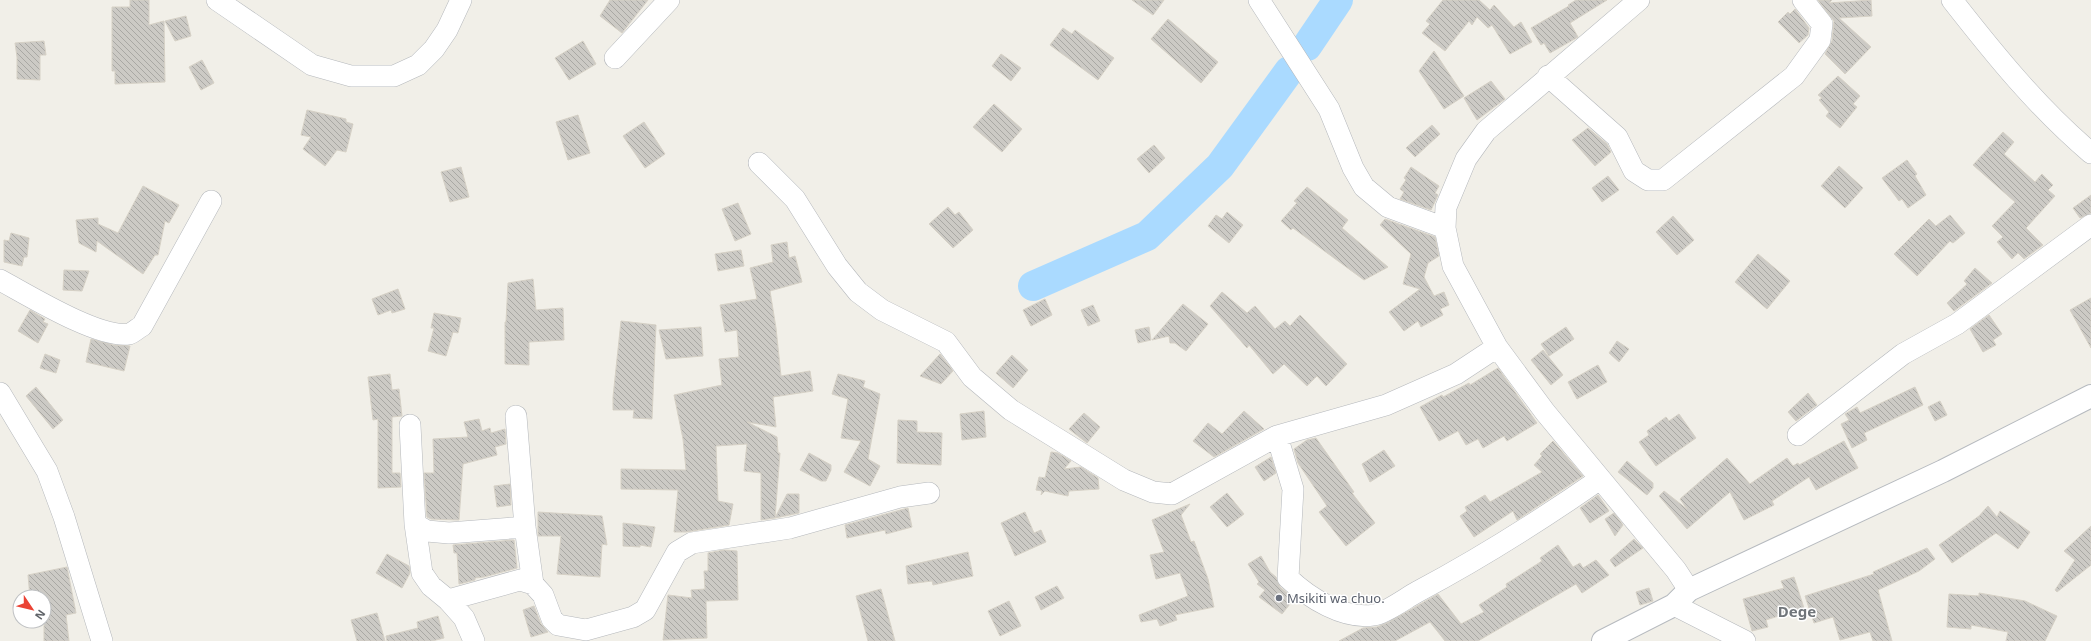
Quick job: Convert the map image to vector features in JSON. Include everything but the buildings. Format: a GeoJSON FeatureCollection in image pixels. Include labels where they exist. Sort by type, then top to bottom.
{"type":"FeatureCollection","features":[{"type":"Feature","properties":{"kind":"main road"},"geometry":{"type":"LineString","coordinates":[[1604,641],[1674,605],[1689,590],[1943,471],[2091,396]]}},
{"type":"Feature","properties":{"kind":"street"},"geometry":{"type":"LineString","coordinates":[[217,0],[312,65],[351,76],[394,76],[418,65],[434,48],[447,30],[461,0]]}},
{"type":"Feature","properties":{"kind":"street"},"geometry":{"type":"LineString","coordinates":[[615,58],[669,0]]}},
{"type":"Feature","properties":{"kind":"street"},"geometry":{"type":"LineString","coordinates":[[1639,0],[1548,76],[1486,131],[1466,159],[1446,207],[1445,228],[1453,266],[1497,346],[1545,412],[1676,570],[1689,590]]}},
{"type":"Feature","properties":{"kind":"street"},"geometry":{"type":"LineString","coordinates":[[1548,76],[1617,137],[1634,172],[1648,180],[1663,180],[1794,76],[1820,40],[1822,24],[1803,0]]}},
{"type":"Feature","properties":{"kind":"street"},"geometry":{"type":"LineString","coordinates":[[1952,0],[2006,69],[2062,128],[2091,153]]}},
{"type":"Feature","properties":{"kind":"street"},"geometry":{"type":"LineString","coordinates":[[1262,1],[1329,109],[1353,168],[1364,187],[1388,207],[1445,228]]}},
{"type":"Feature","properties":{"kind":"street"},"geometry":{"type":"LineString","coordinates":[[760,163],[795,198],[837,266],[858,292],[882,310],[946,342],[972,377],[1011,410],[1124,480],[1153,492],[1172,494],[1277,436],[1386,405],[1456,374],[1497,346]]}},
{"type":"Feature","properties":{"kind":"street"},"geometry":{"type":"LineString","coordinates":[[0,280],[79,322],[108,332],[129,334],[142,326],[211,201]]}},
{"type":"Feature","properties":{"kind":"street"},"geometry":{"type":"LineString","coordinates":[[1798,435],[1903,354],[1957,324],[2091,225]]}},
{"type":"Feature","properties":{"kind":"street"},"geometry":{"type":"LineString","coordinates":[[0,393],[47,472],[66,524],[102,641]]}},
{"type":"Feature","properties":{"kind":"street"},"geometry":{"type":"LineString","coordinates":[[516,416],[525,527],[533,584]]}},
{"type":"Feature","properties":{"kind":"street"},"geometry":{"type":"LineString","coordinates":[[410,425],[415,524],[422,573],[431,586],[448,600],[464,618],[474,641]]}},
{"type":"Feature","properties":{"kind":"street"},"geometry":{"type":"LineString","coordinates":[[1277,436],[1293,489],[1288,578],[1299,588],[1333,608],[1354,615],[1375,615],[1471,564],[1600,479]]}},
{"type":"Feature","properties":{"kind":"street"},"geometry":{"type":"LineString","coordinates":[[448,600],[520,580],[533,584],[543,595],[552,619],[558,625],[588,635],[633,617],[645,610],[678,552],[692,543],[790,528],[900,497],[929,493]]}},
{"type":"Feature","properties":{"kind":"street"},"geometry":{"type":"LineString","coordinates":[[415,524],[427,531],[449,533],[525,527]]}},
{"type":"Feature","properties":{"kind":"street"},"geometry":{"type":"LineString","coordinates":[[1674,605],[1746,641]]}},
{"type":"Feature","properties":{"kind":"waterway"},"geometry":{"type":"LineString","coordinates":[[1307,46],[1338,0]]}},
{"type":"Feature","properties":{"kind":"waterway"},"geometry":{"type":"LineString","coordinates":[[1033,286],[1147,236],[1220,166],[1289,71]]}},
{"type":"Feature","properties":{"kind":"place","name":"Msikiti wa chuo."},"geometry":{"type":"Point","coordinates":[1279,598]}},
{"type":"Feature","properties":{"kind":"district","name":"Dege"},"geometry":{"type":"Point","coordinates":[1797,612]}}]}
